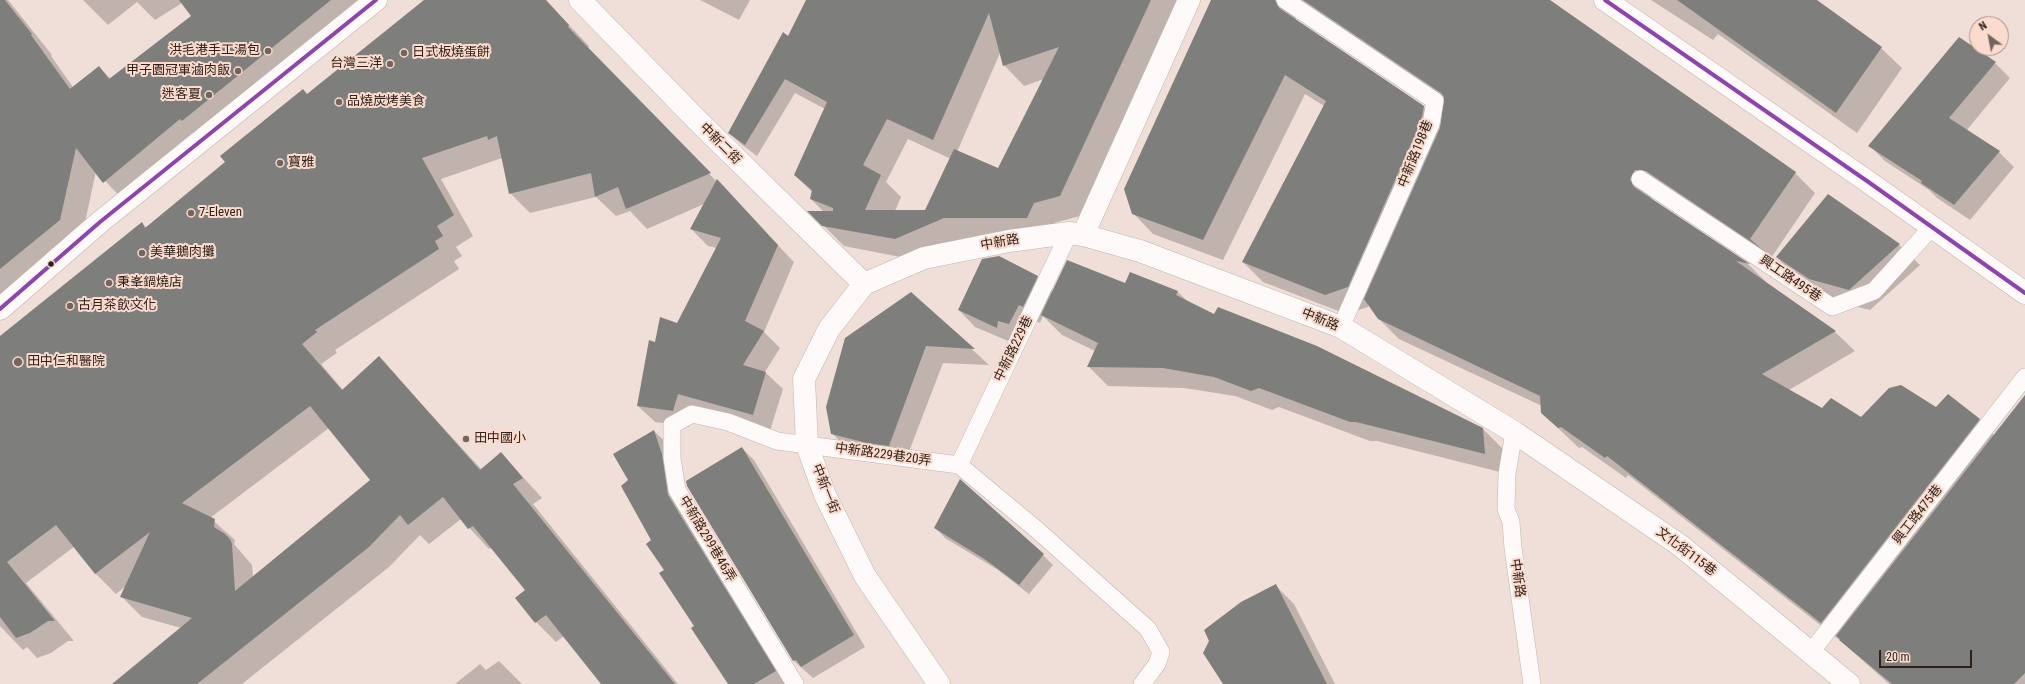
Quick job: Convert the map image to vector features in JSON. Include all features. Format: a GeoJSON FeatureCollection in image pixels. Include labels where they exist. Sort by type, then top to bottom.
{"type":"FeatureCollection","features":[{"type":"Feature","properties":{"kind":"street"},"geometry":{"type":"LineString","coordinates":[[0,309],[100,222],[376,0]]}},
{"type":"Feature","properties":{"kind":"street","name":"中新二街"},"geometry":{"type":"LineString","coordinates":[[580,0],[697,120],[864,284]]}},
{"type":"Feature","properties":{"kind":"street"},"geometry":{"type":"LineString","coordinates":[[1076,234],[1189,0]]}},
{"type":"Feature","properties":{"kind":"street"},"geometry":{"type":"LineString","coordinates":[[1605,0],[1867,181],[1931,228],[2025,293]]}},
{"type":"Feature","properties":{"kind":"street","name":"中新路"},"geometry":{"type":"LineString","coordinates":[[864,284],[924,258],[1009,241],[1076,234],[1140,251],[1341,327],[1514,432]]}},
{"type":"Feature","properties":{"kind":"street","name":"中新一街"},"geometry":{"type":"LineString","coordinates":[[864,284],[829,329],[804,380],[807,445],[825,495],[865,576],[939,684]]}},
{"type":"Feature","properties":{"kind":"street","name":"文化街115巷"},"geometry":{"type":"LineString","coordinates":[[1514,432],[1681,546],[1849,684]]}},
{"type":"Feature","properties":{"kind":"lane","name":"中新路198巷"},"geometry":{"type":"LineString","coordinates":[[1286,0],[1435,101],[1431,124],[1341,327]]}},
{"type":"Feature","properties":{"kind":"lane","name":"興工路495巷"},"geometry":{"type":"LineString","coordinates":[[1640,179],[1832,307],[1874,291],[1931,228]]}},
{"type":"Feature","properties":{"kind":"lane","name":"中新路229巷"},"geometry":{"type":"LineString","coordinates":[[958,465],[1076,234]]}},
{"type":"Feature","properties":{"kind":"lane","name":"興工路475巷"},"geometry":{"type":"LineString","coordinates":[[1811,652],[2025,377]]}},
{"type":"Feature","properties":{"kind":"lane","name":"中新路299巷46弄"},"geometry":{"type":"LineString","coordinates":[[795,684],[677,490],[672,458],[672,425],[692,414],[728,422],[777,441],[807,445]]}},
{"type":"Feature","properties":{"kind":"lane","name":"中新路"},"geometry":{"type":"LineString","coordinates":[[1514,432],[1507,474],[1506,509],[1511,522],[1513,548],[1532,684]]}},
{"type":"Feature","properties":{"kind":"lane","name":"中新路229巷20弄"},"geometry":{"type":"LineString","coordinates":[[807,445],[958,465]]}},
{"type":"Feature","properties":{"kind":"lane"},"geometry":{"type":"LineString","coordinates":[[958,465],[1036,529],[1148,629],[1161,652],[1157,664],[1142,684]]}},
{"type":"Feature","properties":{"kind":"building"},"geometry":{"type":"Polygon","coordinates":[[[0,0],[5,0],[32,34],[31,35],[70,89],[99,66],[109,79],[191,16],[179,0],[331,0],[182,121],[180,119],[103,183],[76,148],[60,220],[0,269],[0,0]]]}},
{"type":"Feature","properties":{"kind":"building"},"geometry":{"type":"Polygon","coordinates":[[[424,0],[546,0],[569,25],[568,27],[711,173],[626,209],[618,187],[595,197],[591,173],[509,194],[497,136],[488,140],[487,136],[422,158],[454,215],[437,226],[443,236],[435,241],[439,249],[315,330],[317,332],[302,344],[342,390],[379,356],[480,470],[501,452],[523,478],[513,484],[675,684],[601,684],[546,615],[535,623],[515,598],[525,590],[473,526],[468,529],[443,497],[408,525],[400,515],[369,547],[197,684],[112,684],[192,618],[120,597],[150,532],[95,574],[56,525],[7,562],[55,621],[48,621],[30,633],[16,638],[0,617],[0,336],[142,222],[145,228],[225,162],[220,156],[303,89],[307,94],[424,0]],[[310,406],[182,503],[215,519],[214,527],[230,539],[232,544],[235,591],[370,480],[310,406]]]}},
{"type":"Feature","properties":{"kind":"building"},"geometry":{"type":"Polygon","coordinates":[[[806,0],[1151,0],[1060,196],[1034,203],[1027,218],[944,218],[895,239],[822,226],[807,211],[833,211],[833,208],[810,199],[812,190],[794,175],[827,102],[785,79],[745,145],[728,133],[783,32],[788,36],[806,0]],[[989,13],[933,140],[887,119],[863,165],[881,175],[865,210],[925,210],[954,149],[998,168],[1059,47],[1003,66],[989,13]]]}},
{"type":"Feature","properties":{"kind":"building"},"geometry":{"type":"Polygon","coordinates":[[[1211,0],[1275,0],[1279,8],[1424,106],[1421,121],[1348,287],[1325,295],[1242,262],[1326,101],[1285,75],[1203,240],[1132,214],[1124,189],[1211,0]]]}},
{"type":"Feature","properties":{"kind":"building"},"geometry":{"type":"Polygon","coordinates":[[[1303,0],[1550,0],[1796,172],[1750,239],[1762,249],[1646,171],[1635,170],[1630,179],[1634,187],[1750,264],[1736,261],[1836,331],[1762,374],[1822,408],[1831,398],[1861,417],[1889,388],[1901,385],[1936,407],[1948,394],[1980,419],[1821,623],[1607,456],[1605,458],[1561,427],[1558,428],[1541,413],[1540,396],[1378,319],[1364,299],[1440,128],[1444,97],[1441,93],[1303,0]]]}},
{"type":"Feature","properties":{"kind":"building"},"geometry":{"type":"Polygon","coordinates":[[[1677,0],[1817,0],[1882,47],[1836,113],[1677,0]]]}},
{"type":"Feature","properties":{"kind":"building"},"geometry":{"type":"Polygon","coordinates":[[[1959,37],[1969,44],[1969,56],[1987,56],[1996,62],[1949,118],[2000,151],[1954,205],[1921,183],[1922,181],[1868,146],[1959,37]]]}},
{"type":"Feature","properties":{"kind":"building"},"geometry":{"type":"Polygon","coordinates":[[[717,179],[778,245],[745,321],[764,331],[743,365],[766,372],[753,415],[678,394],[673,411],[637,406],[649,340],[655,342],[660,317],[677,323],[721,238],[690,229],[717,179]]]}},
{"type":"Feature","properties":{"kind":"building"},"geometry":{"type":"Polygon","coordinates":[[[1828,194],[1900,244],[1849,290],[1809,279],[1776,257],[1828,194]]]}},
{"type":"Feature","properties":{"kind":"building"},"geometry":{"type":"Polygon","coordinates":[[[999,256],[1038,276],[1023,307],[1019,305],[1009,324],[998,321],[997,328],[958,310],[982,259],[999,256]]]}},
{"type":"Feature","properties":{"kind":"building"},"geometry":{"type":"Polygon","coordinates":[[[1067,260],[1125,283],[1130,272],[1178,291],[1176,295],[1214,314],[1218,307],[1317,346],[1483,428],[1485,454],[1356,422],[1350,422],[1259,388],[1251,391],[1214,377],[1163,368],[1087,367],[1098,343],[1041,315],[1067,260]]]}},
{"type":"Feature","properties":{"kind":"building"},"geometry":{"type":"Polygon","coordinates":[[[911,292],[975,349],[926,346],[889,446],[867,443],[831,434],[826,407],[845,338],[911,292]]]}},
{"type":"Feature","properties":{"kind":"building"},"geometry":{"type":"Polygon","coordinates":[[[2025,395],[2025,673],[2014,684],[1892,684],[1836,636],[2025,395]]]}},
{"type":"Feature","properties":{"kind":"building"},"geometry":{"type":"Polygon","coordinates":[[[654,430],[662,454],[668,495],[776,671],[754,684],[728,684],[691,628],[694,626],[659,573],[664,570],[646,544],[651,540],[621,486],[628,480],[613,454],[654,430]]]}},
{"type":"Feature","properties":{"kind":"building"},"geometry":{"type":"Polygon","coordinates":[[[742,447],[854,635],[801,667],[796,660],[793,661],[687,486],[686,481],[742,447]]]}},
{"type":"Feature","properties":{"kind":"building"},"geometry":{"type":"Polygon","coordinates":[[[960,479],[1044,554],[1019,585],[986,560],[934,528],[960,479]]]}},
{"type":"Feature","properties":{"kind":"building"},"geometry":{"type":"Polygon","coordinates":[[[1276,584],[1327,684],[1223,684],[1203,653],[1209,641],[1204,630],[1241,602],[1276,584]]]}},
{"type":"Feature","properties":{"kind":"transit line"},"geometry":{"type":"LineString","coordinates":[[0,309],[100,222],[376,0]]}},
{"type":"Feature","properties":{"kind":"transit line"},"geometry":{"type":"LineString","coordinates":[[1605,0],[1867,181],[2025,293]]}},
{"type":"Feature","properties":{"kind":"place","name":"洪毛港手工湯包"},"geometry":{"type":"Point","coordinates":[268,51]}},
{"type":"Feature","properties":{"kind":"place","name":"日式板燒蛋餅"},"geometry":{"type":"Point","coordinates":[404,53]}},
{"type":"Feature","properties":{"kind":"place","name":"台灣三洋"},"geometry":{"type":"Point","coordinates":[390,64]}},
{"type":"Feature","properties":{"kind":"place","name":"甲子園冠軍滷肉飯"},"geometry":{"type":"Point","coordinates":[238,71]}},
{"type":"Feature","properties":{"kind":"place","name":"迷客夏"},"geometry":{"type":"Point","coordinates":[209,95]}},
{"type":"Feature","properties":{"kind":"place","name":"品燒炭烤美食"},"geometry":{"type":"Point","coordinates":[339,102]}},
{"type":"Feature","properties":{"kind":"place","name":"寶雅"},"geometry":{"type":"Point","coordinates":[280,163]}},
{"type":"Feature","properties":{"kind":"place","name":"7-Eleven"},"geometry":{"type":"Point","coordinates":[191,213]}},
{"type":"Feature","properties":{"kind":"place","name":"美華鵝肉攤"},"geometry":{"type":"Point","coordinates":[142,253]}},
{"type":"Feature","properties":{"kind":"place","name":"秉峯鍋燒店"},"geometry":{"type":"Point","coordinates":[109,283]}},
{"type":"Feature","properties":{"kind":"place","name":"古月茶飲文化"},"geometry":{"type":"Point","coordinates":[70,306]}},
{"type":"Feature","properties":{"kind":"place","name":"田中仁和醫院"},"geometry":{"type":"Point","coordinates":[18,362]}},
{"type":"Feature","properties":{"kind":"place","name":"田中國小"},"geometry":{"type":"Point","coordinates":[466,439]}}]}
